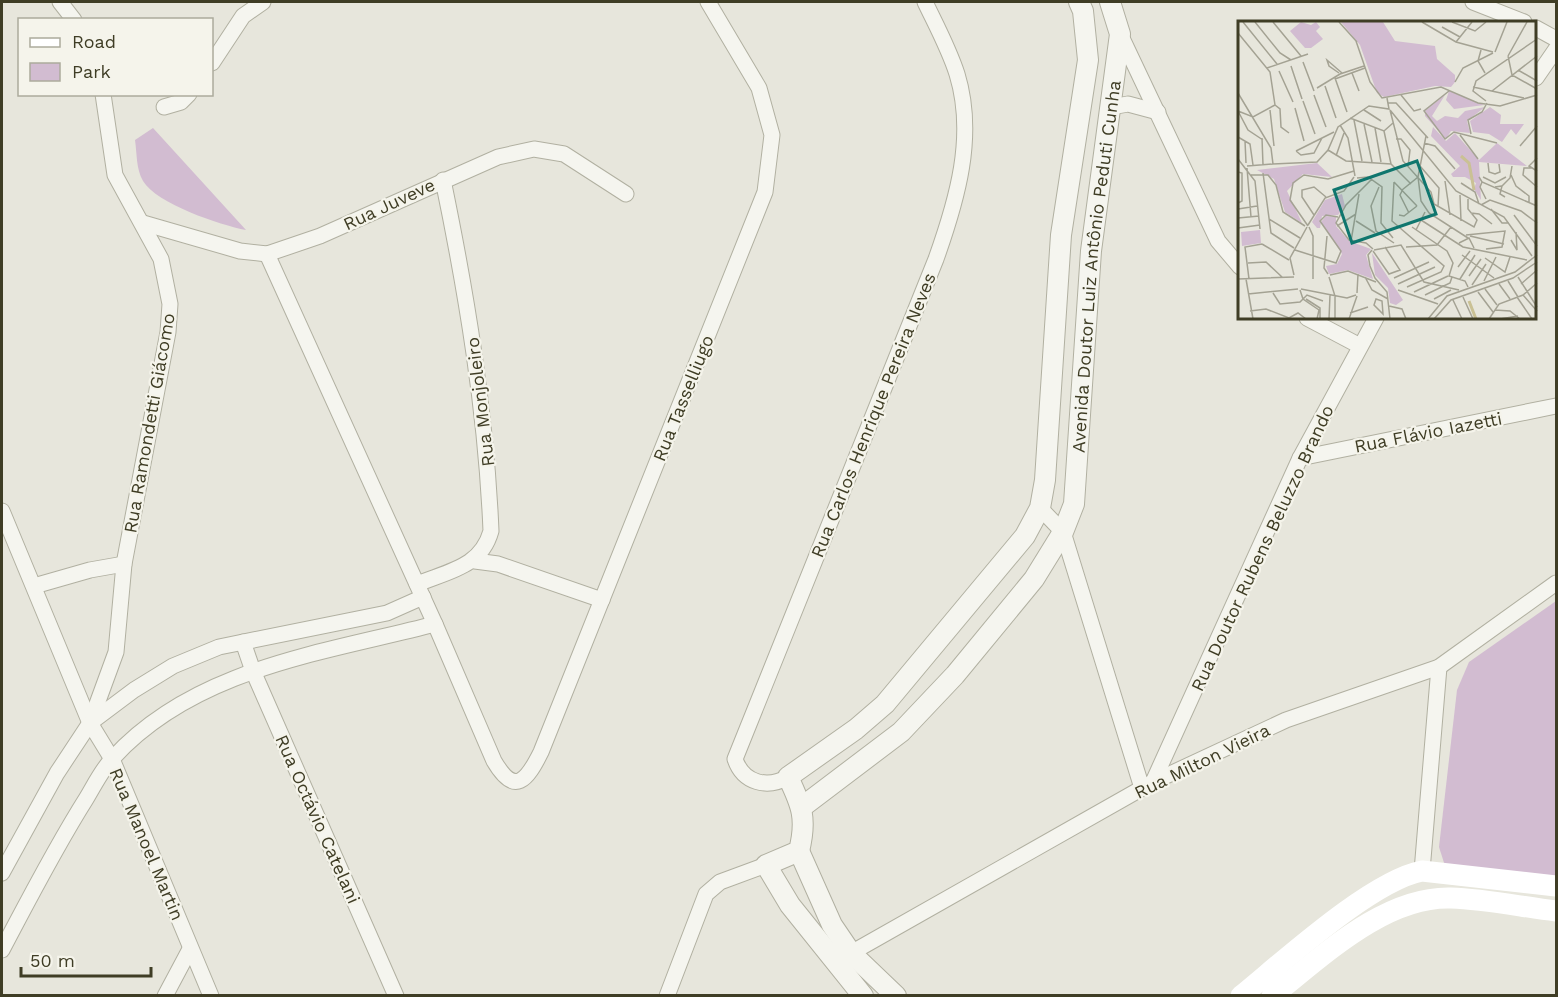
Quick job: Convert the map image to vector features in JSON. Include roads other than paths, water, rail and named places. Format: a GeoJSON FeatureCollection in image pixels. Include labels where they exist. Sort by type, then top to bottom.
{"type":"FeatureCollection","features":[{"type":"Feature","properties":{"kind":"main road"},"geometry":{"type":"LineString","coordinates":[[1241,996],[1386,885],[1406,874],[1422,871],[1557,886]]}},
{"type":"Feature","properties":{"kind":"main road"},"geometry":{"type":"LineString","coordinates":[[1272,996],[1375,919],[1401,906],[1450,898],[1557,911]]}},
{"type":"Feature","properties":{"kind":"street"},"geometry":{"type":"LineString","coordinates":[[60,2],[72,18]]}},
{"type":"Feature","properties":{"kind":"street"},"geometry":{"type":"LineString","coordinates":[[213,61],[243,16],[263,2]]}},
{"type":"Feature","properties":{"kind":"street","name":"Rua Tasselliugo"},"geometry":{"type":"LineString","coordinates":[[435,624],[494,761],[502,775],[510,782],[521,782],[530,775],[542,752],[765,192],[772,135],[759,88],[708,2]]}},
{"type":"Feature","properties":{"kind":"street","name":"Rua Carlos Henrique Pereira Neves"},"geometry":{"type":"LineString","coordinates":[[788,777],[768,784],[754,781],[738,768],[735,759],[936,259],[952,212],[961,174],[965,137],[957,74],[925,2]]}},
{"type":"Feature","properties":{"kind":"street","name":"Avenida Doutor Luiz Antônio Peduti Cunha"},"geometry":{"type":"LineString","coordinates":[[788,777],[856,729],[885,704],[987,585],[1025,536],[1040,508],[1045,480],[1061,235],[1088,60],[1083,11],[1079,2]]}},
{"type":"Feature","properties":{"kind":"street","name":"Avenida Doutor Luiz Antônio Peduti Cunha"},"geometry":{"type":"LineString","coordinates":[[802,807],[902,732],[955,675],[1034,579],[1063,532],[1074,504],[1086,305],[1101,166],[1120,34],[1110,2]]}},
{"type":"Feature","properties":{"kind":"street"},"geometry":{"type":"LineString","coordinates":[[1473,2],[1521,21]]}},
{"type":"Feature","properties":{"kind":"street"},"geometry":{"type":"LineString","coordinates":[[1537,29],[1557,39]]}},
{"type":"Feature","properties":{"kind":"street"},"geometry":{"type":"LineString","coordinates":[[1120,34],[1218,241],[1238,265]]}},
{"type":"Feature","properties":{"kind":"street"},"geometry":{"type":"LineString","coordinates":[[1537,77],[1557,49]]}},
{"type":"Feature","properties":{"kind":"street","name":"Rua Ramondetti Giácomo"},"geometry":{"type":"LineString","coordinates":[[90,723],[116,652],[124,564],[168,332],[170,303],[161,259],[115,175],[103,96]]}},
{"type":"Feature","properties":{"kind":"street"},"geometry":{"type":"LineString","coordinates":[[164,107],[182,102],[187,96]]}},
{"type":"Feature","properties":{"kind":"street"},"geometry":{"type":"LineString","coordinates":[[1110,107],[1128,104],[1158,112]]}},
{"type":"Feature","properties":{"kind":"street","name":"Rua Juveve"},"geometry":{"type":"LineString","coordinates":[[143,223],[240,251],[267,254],[320,236],[498,157],[534,149],[564,154],[626,194]]}},
{"type":"Feature","properties":{"kind":"street","name":"Rua Monjoleiro"},"geometry":{"type":"LineString","coordinates":[[443,180],[467,297],[489,482],[491,531],[487,547],[475,561]]}},
{"type":"Feature","properties":{"kind":"street"},"geometry":{"type":"LineString","coordinates":[[2,950],[68,828],[111,759],[162,715],[206,690],[253,671],[296,657],[435,624],[267,254]]}},
{"type":"Feature","properties":{"kind":"street"},"geometry":{"type":"LineString","coordinates":[[1311,320],[1360,346]]}},
{"type":"Feature","properties":{"kind":"street","name":"Rua Doutor Rubens Beluzzo Brando"},"geometry":{"type":"LineString","coordinates":[[1147,785],[1300,458],[1375,320]]}},
{"type":"Feature","properties":{"kind":"street","name":"Rua Flávio Iazetti"},"geometry":{"type":"LineString","coordinates":[[1300,458],[1557,406]]}},
{"type":"Feature","properties":{"kind":"street"},"geometry":{"type":"LineString","coordinates":[[1040,508],[1063,532],[1147,785]]}},
{"type":"Feature","properties":{"kind":"street","name":"Rua Manoel Martin"},"geometry":{"type":"LineString","coordinates":[[2,511],[90,723],[111,759],[211,996]]}},
{"type":"Feature","properties":{"kind":"street"},"geometry":{"type":"LineString","coordinates":[[2,873],[57,773],[90,723],[134,690],[173,666],[219,646],[387,613],[420,591],[475,561],[498,564],[602,600]]}},
{"type":"Feature","properties":{"kind":"street"},"geometry":{"type":"LineString","coordinates":[[34,586],[90,570],[124,564]]}},
{"type":"Feature","properties":{"kind":"street","name":"Rua Milton Vieira"},"geometry":{"type":"LineString","coordinates":[[851,953],[1147,785],[1286,720],[1439,667],[1557,583]]}},
{"type":"Feature","properties":{"kind":"street","name":"Rua Octávio Catelani"},"geometry":{"type":"LineString","coordinates":[[243,642],[253,671],[396,996]]}},
{"type":"Feature","properties":{"kind":"street"},"geometry":{"type":"LineString","coordinates":[[1422,871],[1439,667]]}},
{"type":"Feature","properties":{"kind":"street"},"geometry":{"type":"LineString","coordinates":[[788,777],[802,807],[804,821],[799,851],[816,894],[832,925],[851,953],[896,996]]}},
{"type":"Feature","properties":{"kind":"street"},"geometry":{"type":"LineString","coordinates":[[667,996],[706,894],[720,882],[799,851]]}},
{"type":"Feature","properties":{"kind":"street"},"geometry":{"type":"LineString","coordinates":[[766,865],[790,905],[863,996]]}},
{"type":"Feature","properties":{"kind":"street"},"geometry":{"type":"LineString","coordinates":[[790,905],[800,904],[816,894]]}},
{"type":"Feature","properties":{"kind":"street"},"geometry":{"type":"LineString","coordinates":[[165,996],[190,949]]}}]}
